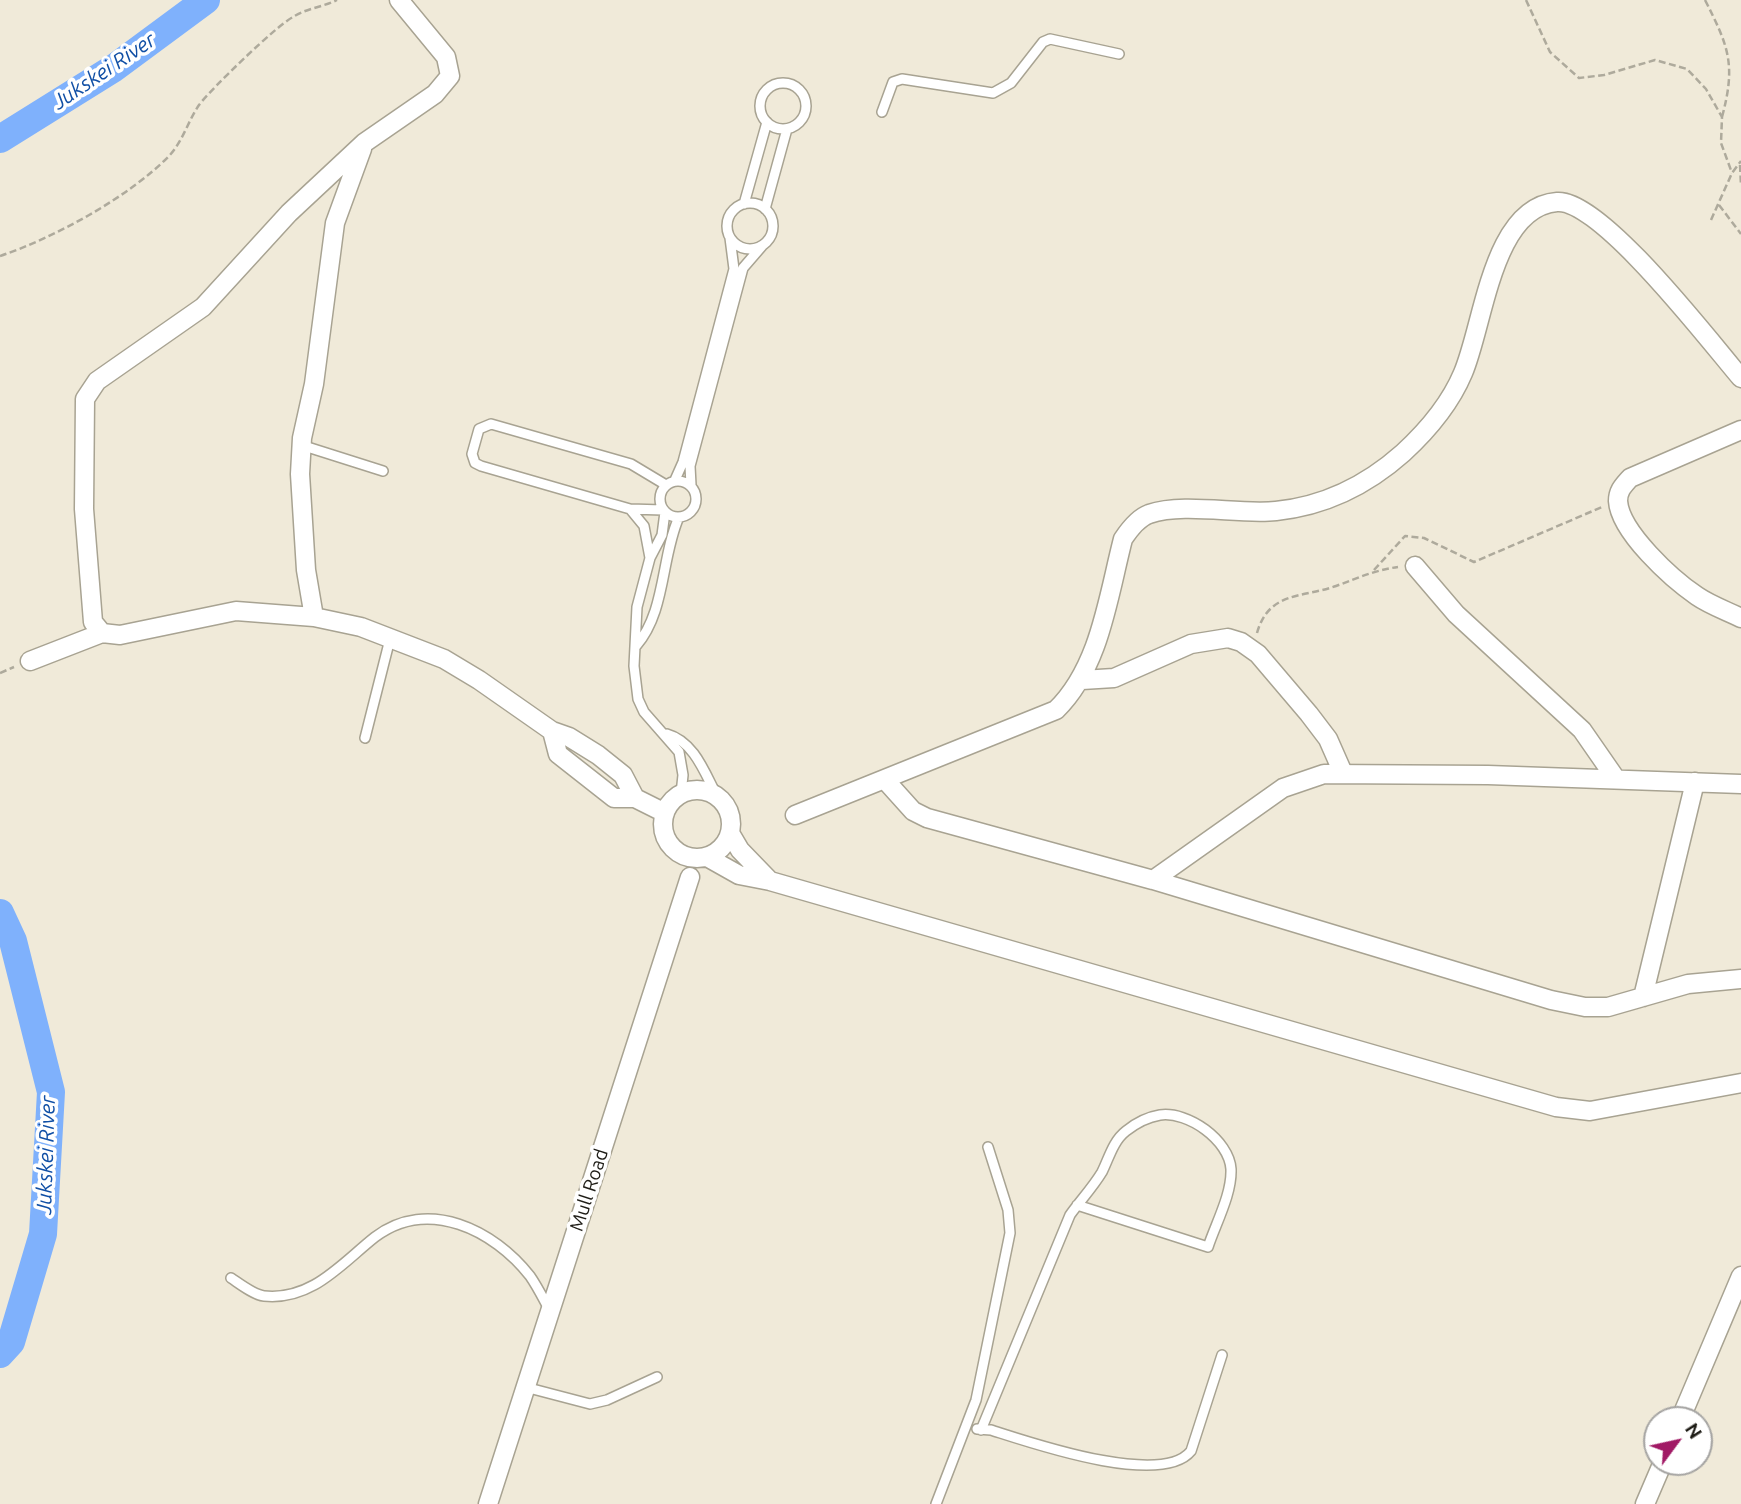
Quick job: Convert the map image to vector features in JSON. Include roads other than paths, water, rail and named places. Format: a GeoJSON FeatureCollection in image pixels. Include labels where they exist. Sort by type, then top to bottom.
{"type":"FeatureCollection","features":[{"type":"Feature","properties":{"kind":"street"},"geometry":{"type":"LineString","coordinates":[[102,632],[93,622],[85,522],[85,399],[97,381],[203,307],[289,213],[364,143],[435,94],[450,76],[446,57],[398,0]]}},
{"type":"Feature","properties":{"kind":"street"},"geometry":{"type":"LineString","coordinates":[[314,617],[306,569],[300,474],[301,445],[314,384],[335,223],[364,143]]}},
{"type":"Feature","properties":{"kind":"street"},"geometry":{"type":"LineString","coordinates":[[795,815],[886,781],[1040,719],[1056,710],[1082,680],[1097,639],[1123,539],[1148,514],[1167,511],[1275,512],[1320,503],[1350,491],[1377,474],[1430,426],[1449,400],[1463,372],[1498,260],[1513,228],[1528,213],[1546,203],[1561,201],[1579,206],[1596,217],[1671,296],[1741,378]]}},
{"type":"Feature","properties":{"kind":"street"},"geometry":{"type":"LineString","coordinates":[[1741,430],[1630,478],[1620,488],[1618,500],[1622,515],[1633,534],[1657,561],[1697,596],[1741,618]]}},
{"type":"Feature","properties":{"kind":"street"},"geometry":{"type":"LineString","coordinates":[[1415,566],[1456,614],[1582,730],[1616,779]]}},
{"type":"Feature","properties":{"kind":"street"},"geometry":{"type":"LineString","coordinates":[[30,661],[102,632],[120,635],[236,611],[314,617],[361,627],[444,659],[552,732],[569,737],[623,775],[635,798],[665,813]]}},
{"type":"Feature","properties":{"kind":"street"},"geometry":{"type":"LineString","coordinates":[[1082,680],[1114,678],[1191,644],[1228,638],[1252,649],[1328,739],[1343,773]]}},
{"type":"Feature","properties":{"kind":"street"},"geometry":{"type":"LineString","coordinates":[[1153,880],[1283,788],[1303,779],[1343,773],[1741,784]]}},
{"type":"Feature","properties":{"kind":"street"},"geometry":{"type":"LineString","coordinates":[[886,781],[913,811],[927,818],[1153,880],[1551,1000],[1585,1007],[1608,1007],[1688,984],[1741,979]]}},
{"type":"Feature","properties":{"kind":"street"},"geometry":{"type":"LineString","coordinates":[[1643,997],[1695,782]]}},
{"type":"Feature","properties":{"kind":"street"},"geometry":{"type":"LineString","coordinates":[[730,833],[725,844],[707,857],[696,858],[676,851],[664,834],[665,813],[681,794],[700,790],[718,798],[729,814],[730,833],[740,850],[770,881]]}},
{"type":"Feature","properties":{"kind":"street"},"geometry":{"type":"LineString","coordinates":[[707,857],[739,874],[1556,1107],[1590,1111],[1736,1086]]}},
{"type":"Feature","properties":{"kind":"street","name":"Mull Road"},"geometry":{"type":"LineString","coordinates":[[488,1504],[690,877]]}},
{"type":"Feature","properties":{"kind":"street"},"geometry":{"type":"LineString","coordinates":[[1686,1406],[1741,1276]]}},
{"type":"Feature","properties":{"kind":"street"},"geometry":{"type":"LineString","coordinates":[[1645,1504],[1657,1476]]}},
{"type":"Feature","properties":{"kind":"lane"},"geometry":{"type":"LineString","coordinates":[[882,112],[893,82],[902,79],[993,93],[1011,83],[1043,42],[1050,39],[1119,54]]}},
{"type":"Feature","properties":{"kind":"lane"},"geometry":{"type":"LineString","coordinates":[[789,84],[801,92],[806,106],[802,120],[787,128],[775,127],[767,122],[760,108],[763,94],[774,85],[789,84]]}},
{"type":"Feature","properties":{"kind":"lane"},"geometry":{"type":"LineString","coordinates":[[744,204],[767,122]]}},
{"type":"Feature","properties":{"kind":"lane"},"geometry":{"type":"LineString","coordinates":[[765,209],[787,128]]}},
{"type":"Feature","properties":{"kind":"lane"},"geometry":{"type":"LineString","coordinates":[[666,485],[631,464],[491,424],[479,429],[472,454],[478,465],[630,509],[664,511],[679,517],[689,513],[695,505],[696,494],[691,485],[691,466],[743,268],[770,238],[774,226],[765,209],[756,204],[744,204],[734,210],[728,220],[734,269],[683,462],[675,480],[666,485],[660,497],[664,511],[660,542],[650,558],[637,607],[634,666],[638,699],[644,712],[665,733],[682,762],[681,794]]}},
{"type":"Feature","properties":{"kind":"lane"},"geometry":{"type":"LineString","coordinates":[[730,238],[744,249],[762,246]]}},
{"type":"Feature","properties":{"kind":"lane"},"geometry":{"type":"LineString","coordinates":[[301,445],[383,471]]}},
{"type":"Feature","properties":{"kind":"lane"},"geometry":{"type":"LineString","coordinates":[[675,480],[691,485]]}},
{"type":"Feature","properties":{"kind":"lane"},"geometry":{"type":"LineString","coordinates":[[630,509],[644,526],[650,558]]}},
{"type":"Feature","properties":{"kind":"lane"},"geometry":{"type":"LineString","coordinates":[[636,646],[646,635],[654,613],[670,541],[679,517]]}},
{"type":"Feature","properties":{"kind":"lane"},"geometry":{"type":"LineString","coordinates":[[365,738],[390,639]]}},
{"type":"Feature","properties":{"kind":"lane"},"geometry":{"type":"LineString","coordinates":[[665,733],[681,739],[690,748],[718,798]]}},
{"type":"Feature","properties":{"kind":"lane"},"geometry":{"type":"LineString","coordinates":[[981,1430],[1070,1215],[1077,1205],[1101,1174],[1114,1144],[1124,1132],[1142,1120],[1163,1115],[1191,1121],[1208,1131],[1227,1157],[1231,1170],[1228,1189],[1208,1247],[1077,1205]]}},
{"type":"Feature","properties":{"kind":"lane"},"geometry":{"type":"LineString","coordinates":[[936,1504],[976,1400],[1010,1233],[1008,1210],[988,1147]]}},
{"type":"Feature","properties":{"kind":"lane"},"geometry":{"type":"LineString","coordinates":[[231,1278],[263,1296],[300,1291],[331,1277],[377,1236],[406,1222],[441,1217],[472,1227],[508,1254],[530,1276],[550,1311]]}},
{"type":"Feature","properties":{"kind":"lane"},"geometry":{"type":"LineString","coordinates":[[967,1427],[1095,1460],[1151,1464],[1183,1459],[1191,1451],[1222,1355]]}},
{"type":"Feature","properties":{"kind":"lane"},"geometry":{"type":"LineString","coordinates":[[526,1387],[590,1404],[607,1400],[657,1377]]}},
{"type":"Feature","properties":{"kind":"waterway","name":"Jukskei River"},"geometry":{"type":"LineString","coordinates":[[0,139],[114,68],[206,0]]}},
{"type":"Feature","properties":{"kind":"waterway","name":"Jukskei River"},"geometry":{"type":"LineString","coordinates":[[0,913],[13,941],[51,1092],[43,1234],[11,1342],[0,1354]]}}]}
